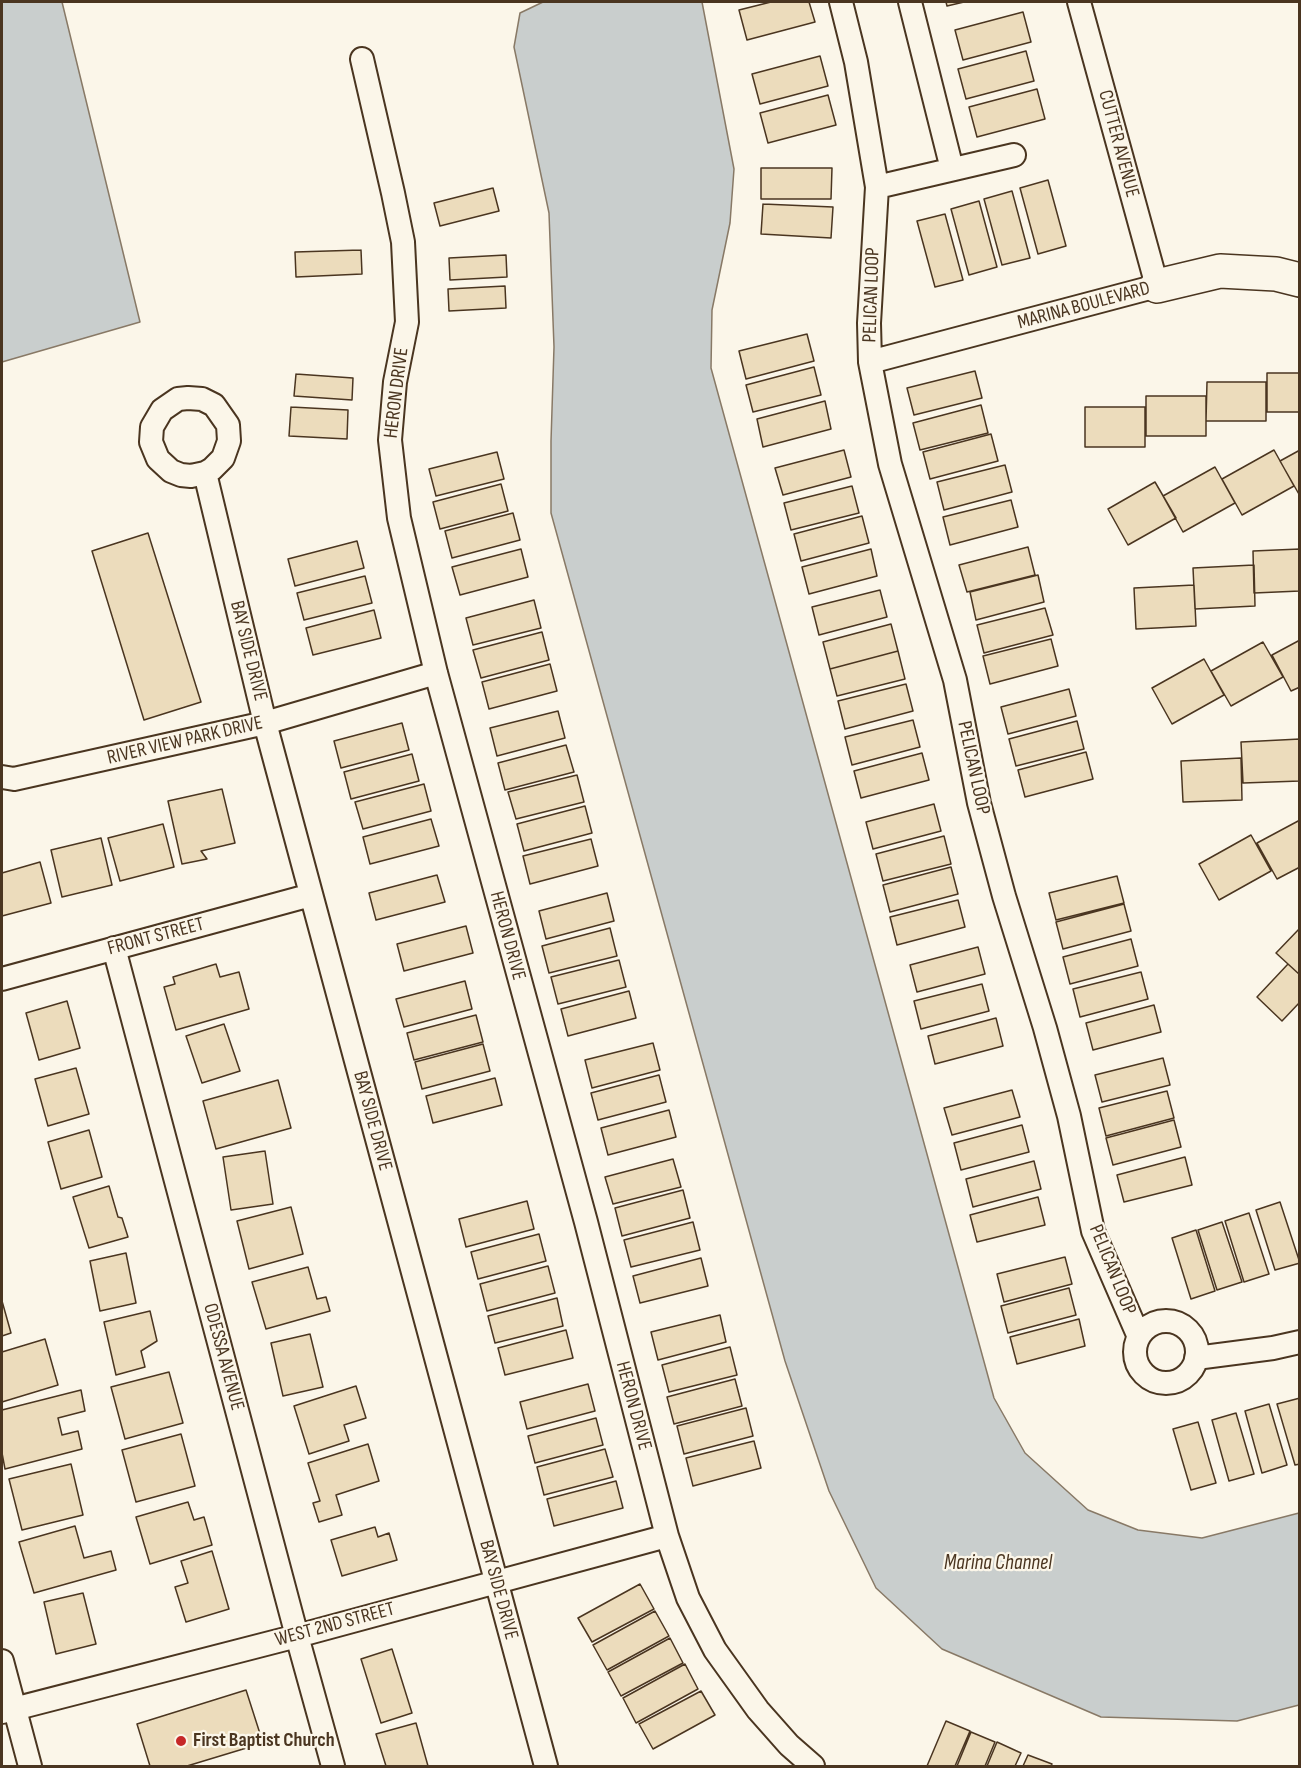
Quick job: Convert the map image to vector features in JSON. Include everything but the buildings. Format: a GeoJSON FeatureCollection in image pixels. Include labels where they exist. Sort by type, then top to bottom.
{"type":"FeatureCollection","features":[{"type":"Feature","properties":{"kind":"street","name":"PELICAN LOOP"},"geometry":{"type":"LineString","coordinates":[[841,2],[856,62],[876,187],[869,323],[870,362],[890,464],[955,680],[979,803],[1069,1116],[1093,1231],[1139,1337]]}},
{"type":"Feature","properties":{"kind":"street"},"geometry":{"type":"LineString","coordinates":[[910,2],[952,169]]}},
{"type":"Feature","properties":{"kind":"street","name":"CUTTER AVENUE"},"geometry":{"type":"LineString","coordinates":[[1079,2],[1157,286]]}},
{"type":"Feature","properties":{"kind":"street","name":"HERON DRIVE"},"geometry":{"type":"LineString","coordinates":[[362,59],[403,242],[407,322],[395,382],[390,440],[399,518],[435,673],[583,1212],[667,1536],[688,1598],[715,1650],[758,1710],[789,1745],[813,1767]]}},
{"type":"Feature","properties":{"kind":"street"},"geometry":{"type":"LineString","coordinates":[[876,187],[1014,155]]}},
{"type":"Feature","properties":{"kind":"street","name":"MARINA BOULEVARD"},"geometry":{"type":"LineString","coordinates":[[870,362],[1157,286],[1220,272],[1276,274],[1299,280]]}},
{"type":"Feature","properties":{"kind":"street","name":"BAY SIDE DRIVE"},"geometry":{"type":"LineString","coordinates":[[205,473],[265,723],[546,1767]]}},
{"type":"Feature","properties":{"kind":"street","name":"RIVER VIEW PARK DRIVE"},"geometry":{"type":"LineString","coordinates":[[2,777],[14,779],[265,723],[435,673]]}},
{"type":"Feature","properties":{"kind":"street","name":"FRONT STREET"},"geometry":{"type":"LineString","coordinates":[[2,980],[311,895]]}},
{"type":"Feature","properties":{"kind":"street","name":"ODESSA AVENUE"},"geometry":{"type":"LineString","coordinates":[[114,948],[333,1767]]}},
{"type":"Feature","properties":{"kind":"street"},"geometry":{"type":"LineString","coordinates":[[1156,1323],[1175,1323],[1184,1327],[1196,1343],[1195,1364],[1180,1380],[1160,1383],[1150,1379],[1137,1364],[1135,1354],[1139,1337],[1147,1328],[1156,1323]]}},
{"type":"Feature","properties":{"kind":"street"},"geometry":{"type":"LineString","coordinates":[[1196,1358],[1273,1348],[1299,1342]]}},
{"type":"Feature","properties":{"kind":"street","name":"WEST 2ND STREET"},"geometry":{"type":"LineString","coordinates":[[8,1711],[667,1536]]}},
{"type":"Feature","properties":{"kind":"street"},"geometry":{"type":"LineString","coordinates":[[2,1661],[8,1711],[30,1767]]}},
{"type":"Feature","properties":{"kind":"water"},"geometry":{"type":"Polygon","coordinates":[[[2,2],[62,2],[140,322],[2,362],[2,2]]]}},
{"type":"Feature","properties":{"kind":"water","name":"Marina Channel"},"geometry":{"type":"Polygon","coordinates":[[[543,2],[702,2],[734,169],[730,223],[712,310],[711,368],[994,1398],[1025,1453],[1088,1510],[1138,1530],[1202,1538],[1299,1513],[1299,1705],[1237,1721],[1101,1717],[942,1649],[876,1588],[829,1491],[785,1361],[551,513],[554,347],[549,213],[514,47],[520,13],[543,2]]]}},
{"type":"Feature","properties":{"kind":"place","name":"First Baptist Church"},"geometry":{"type":"Point","coordinates":[181,1741]}}]}
